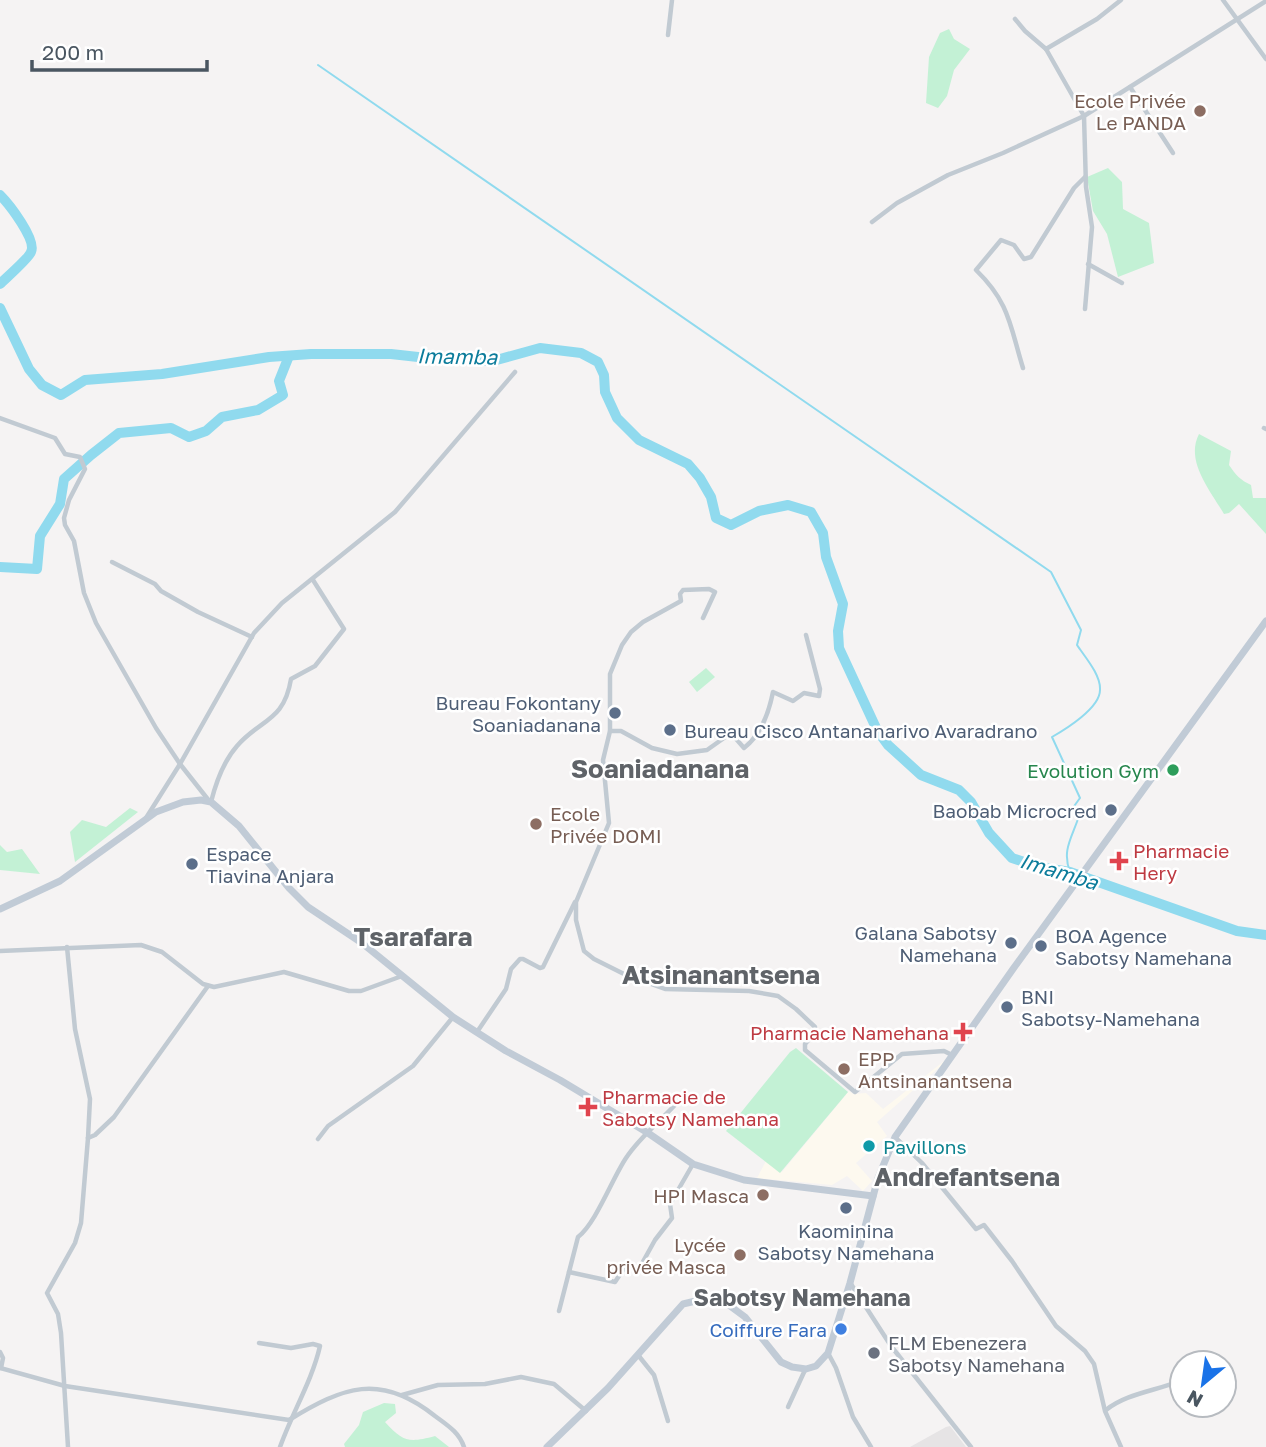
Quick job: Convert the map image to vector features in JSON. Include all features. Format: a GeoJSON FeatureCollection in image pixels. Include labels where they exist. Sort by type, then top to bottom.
{"type":"FeatureCollection","features":[{"type":"Feature","properties":{"kind":"main road"},"geometry":{"type":"LineString","coordinates":[[547,1447],[586,1411],[683,1304],[708,1298],[726,1303],[745,1317],[781,1362],[792,1367],[806,1369],[816,1366],[828,1353],[879,1174],[895,1137],[1077,880],[1266,621]]}},
{"type":"Feature","properties":{"kind":"main road"},"geometry":{"type":"LineString","coordinates":[[0,909],[60,881],[145,818],[183,802],[211,802],[239,826],[289,888],[308,907],[354,938],[453,1017],[648,1133],[693,1164],[744,1180],[873,1196]]}},
{"type":"Feature","properties":{"kind":"street"},"geometry":{"type":"LineString","coordinates":[[668,35],[673,0]]}},
{"type":"Feature","properties":{"kind":"street"},"geometry":{"type":"LineString","coordinates":[[1046,50],[1097,19],[1121,0]]}},
{"type":"Feature","properties":{"kind":"street"},"geometry":{"type":"LineString","coordinates":[[1223,0],[1266,59]]}},
{"type":"Feature","properties":{"kind":"street"},"geometry":{"type":"LineString","coordinates":[[872,222],[897,203],[948,175],[1084,116],[1266,1]]}},
{"type":"Feature","properties":{"kind":"street"},"geometry":{"type":"LineString","coordinates":[[1015,19],[1046,50],[1084,116],[1091,227],[1085,309]]}},
{"type":"Feature","properties":{"kind":"street"},"geometry":{"type":"LineString","coordinates":[[1130,87],[1174,153]]}},
{"type":"Feature","properties":{"kind":"street"},"geometry":{"type":"LineString","coordinates":[[1023,368],[1006,308],[994,288],[976,271],[1001,240],[1014,245],[1024,259],[1031,257],[1074,188],[1086,176]]}},
{"type":"Feature","properties":{"kind":"street"},"geometry":{"type":"LineString","coordinates":[[1088,264],[1122,283]]}},
{"type":"Feature","properties":{"kind":"street"},"geometry":{"type":"LineString","coordinates":[[145,818],[180,764],[252,637],[282,603],[396,512],[515,372]]}},
{"type":"Feature","properties":{"kind":"street"},"geometry":{"type":"LineString","coordinates":[[0,418],[55,438],[65,454],[80,457],[85,469],[69,500],[64,518],[74,541],[84,593],[96,623],[180,764],[211,802]]}},
{"type":"Feature","properties":{"kind":"street"},"geometry":{"type":"LineString","coordinates":[[112,562],[155,584],[161,591],[198,612],[252,637]]}},
{"type":"Feature","properties":{"kind":"street"},"geometry":{"type":"LineString","coordinates":[[211,802],[218,776],[237,745],[268,721],[288,698],[291,679],[315,666],[344,629],[313,579]]}},
{"type":"Feature","properties":{"kind":"street"},"geometry":{"type":"LineString","coordinates":[[477,1032],[506,989],[512,968],[520,960],[542,968],[576,902],[609,823],[603,760],[610,731],[610,674],[622,645],[631,632],[643,622],[681,601],[680,594],[683,590],[709,589],[715,592],[703,618]]}},
{"type":"Feature","properties":{"kind":"street"},"geometry":{"type":"LineString","coordinates":[[610,731],[621,731],[652,748],[677,754],[707,750],[731,733],[744,748],[761,727],[771,705],[773,692],[793,701],[804,693],[819,696],[820,690],[806,635]]}},
{"type":"Feature","properties":{"kind":"street"},"geometry":{"type":"LineString","coordinates":[[576,902],[576,920],[584,951],[594,959],[626,975],[665,989],[749,991],[778,996],[815,1027],[805,1050],[855,1092],[902,1054],[944,1051],[954,1056]]}},
{"type":"Feature","properties":{"kind":"street"},"geometry":{"type":"LineString","coordinates":[[0,951],[141,945],[162,952],[203,984],[208,985],[224,985],[284,972],[349,992],[361,991],[402,975]]}},
{"type":"Feature","properties":{"kind":"street"},"geometry":{"type":"LineString","coordinates":[[67,947],[75,1029],[90,1099],[81,1223],[75,1243],[47,1293],[58,1314],[68,1447]]}},
{"type":"Feature","properties":{"kind":"street"},"geometry":{"type":"LineString","coordinates":[[88,1138],[114,1117],[208,985]]}},
{"type":"Feature","properties":{"kind":"street"},"geometry":{"type":"LineString","coordinates":[[318,1139],[328,1126],[413,1066],[453,1017]]}},
{"type":"Feature","properties":{"kind":"street"},"geometry":{"type":"LineString","coordinates":[[559,1311],[579,1237],[588,1230],[628,1155],[674,1105]]}},
{"type":"Feature","properties":{"kind":"street"},"geometry":{"type":"LineString","coordinates":[[895,1137],[922,1163],[976,1229],[984,1225],[1056,1326],[1085,1351],[1094,1364],[1105,1411],[1121,1447]]}},
{"type":"Feature","properties":{"kind":"street"},"geometry":{"type":"LineString","coordinates":[[569,1272],[615,1282],[625,1266],[640,1267],[655,1240],[672,1218],[670,1204],[693,1164]]}},
{"type":"Feature","properties":{"kind":"street"},"geometry":{"type":"LineString","coordinates":[[850,1283],[891,1346],[971,1447]]}},
{"type":"Feature","properties":{"kind":"street"},"geometry":{"type":"LineString","coordinates":[[259,1343],[291,1348],[313,1343],[320,1346],[317,1360],[289,1420],[280,1447]]}},
{"type":"Feature","properties":{"kind":"street"},"geometry":{"type":"LineString","coordinates":[[0,1352],[3,1358],[1,1368],[65,1385],[289,1420],[324,1399],[352,1389],[384,1390],[415,1400],[461,1437],[464,1447]]}},
{"type":"Feature","properties":{"kind":"street"},"geometry":{"type":"LineString","coordinates":[[828,1353],[853,1418],[871,1447]]}},
{"type":"Feature","properties":{"kind":"street"},"geometry":{"type":"LineString","coordinates":[[638,1355],[654,1375],[668,1421]]}},
{"type":"Feature","properties":{"kind":"street"},"geometry":{"type":"LineString","coordinates":[[788,1407],[806,1369]]}},
{"type":"Feature","properties":{"kind":"street"},"geometry":{"type":"LineString","coordinates":[[401,1395],[438,1385],[485,1384],[521,1377],[554,1384],[586,1411]]}},
{"type":"Feature","properties":{"kind":"street"},"geometry":{"type":"LineString","coordinates":[[1105,1411],[1113,1404],[1139,1393],[1168,1386]]}},
{"type":"Feature","properties":{"kind":"shaded area"},"geometry":{"type":"Polygon","coordinates":[[[948,1058],[877,1122],[887,1136],[856,1163],[872,1181],[863,1191],[847,1176],[832,1185],[757,1178],[766,1161],[782,1172],[849,1091],[853,1094],[866,1093],[883,1109],[948,1058]]]}},
{"type":"Feature","properties":{"kind":"shaded area"},"geometry":{"type":"Polygon","coordinates":[[[950,1426],[966,1447],[910,1447],[946,1427],[950,1426]]]}},
{"type":"Feature","properties":{"kind":"green space"},"geometry":{"type":"Polygon","coordinates":[[[949,29],[954,39],[970,49],[954,70],[947,96],[938,108],[926,103],[929,57],[940,33],[949,29]]]}},
{"type":"Feature","properties":{"kind":"green space"},"geometry":{"type":"Polygon","coordinates":[[[1108,168],[1122,182],[1123,209],[1149,223],[1154,263],[1118,277],[1107,234],[1093,211],[1087,177],[1108,168]]]}},
{"type":"Feature","properties":{"kind":"green space"},"geometry":{"type":"Polygon","coordinates":[[[1199,434],[1231,451],[1229,465],[1238,477],[1251,485],[1253,498],[1266,498],[1266,534],[1239,504],[1224,514],[1197,465],[1195,444],[1199,434]]]}},
{"type":"Feature","properties":{"kind":"green space"},"geometry":{"type":"Polygon","coordinates":[[[706,668],[715,677],[697,692],[689,682],[706,668]]]}},
{"type":"Feature","properties":{"kind":"green space"},"geometry":{"type":"Polygon","coordinates":[[[130,808],[138,812],[75,862],[70,832],[82,820],[106,827],[130,808]]]}},
{"type":"Feature","properties":{"kind":"green space"},"geometry":{"type":"Polygon","coordinates":[[[0,845],[7,852],[22,849],[40,874],[0,870],[0,845]]]}},
{"type":"Feature","properties":{"kind":"green space"},"geometry":{"type":"Polygon","coordinates":[[[796,1048],[848,1092],[780,1173],[726,1131],[796,1048]]]}},
{"type":"Feature","properties":{"kind":"green space"},"geometry":{"type":"Polygon","coordinates":[[[384,1403],[395,1404],[396,1413],[385,1422],[397,1434],[412,1440],[435,1436],[449,1447],[345,1447],[344,1444],[359,1425],[363,1412],[384,1403]]]}},
{"type":"Feature","properties":{"kind":"waterway"},"geometry":{"type":"LineString","coordinates":[[318,65],[1051,572],[1081,630],[1077,645],[1100,684],[1099,697],[1089,711],[1052,737],[1080,798],[1072,809],[1078,819],[1067,851],[1070,872]]}},
{"type":"Feature","properties":{"kind":"waterway","name":"Imamba"},"geometry":{"type":"LineString","coordinates":[[0,195],[21,222],[32,246],[26,259],[0,284]]}},
{"type":"Feature","properties":{"kind":"waterway","name":"Imamba"},"geometry":{"type":"LineString","coordinates":[[0,308],[29,369],[42,385],[61,395],[85,380],[162,374],[269,357],[391,354],[493,361],[540,348],[581,353],[598,362],[604,375],[605,392],[617,418],[639,440],[688,464],[711,497],[716,518],[731,525],[759,511],[788,505],[811,512],[823,533],[826,557],[843,604],[838,631],[839,648],[877,730],[888,745],[921,775],[959,790],[971,802],[989,833],[1012,858],[1039,867],[1070,872],[1237,931],[1266,935]]}},
{"type":"Feature","properties":{"kind":"waterway"},"geometry":{"type":"LineString","coordinates":[[0,567],[37,569],[40,536],[60,504],[64,479],[119,433],[171,428],[189,437],[206,431],[222,417],[258,410],[283,395],[279,381],[289,356]]}},
{"type":"Feature","properties":{"kind":"place","name":"Ecole Privée Le PANDA"},"geometry":{"type":"Point","coordinates":[1200,111]}},
{"type":"Feature","properties":{"kind":"place","name":"Bureau Fokontany Soaniadanana"},"geometry":{"type":"Point","coordinates":[615,713]}},
{"type":"Feature","properties":{"kind":"place","name":"Bureau Cisco Antananarivo Avaradrano"},"geometry":{"type":"Point","coordinates":[670,730]}},
{"type":"Feature","properties":{"kind":"place","name":"Evolution Gym"},"geometry":{"type":"Point","coordinates":[1173,770]}},
{"type":"Feature","properties":{"kind":"place","name":"Baobab Microcred"},"geometry":{"type":"Point","coordinates":[1111,810]}},
{"type":"Feature","properties":{"kind":"place","name":"Ecole Privée DOMI"},"geometry":{"type":"Point","coordinates":[536,824]}},
{"type":"Feature","properties":{"kind":"place","name":"Pharmacie Hery"},"geometry":{"type":"Point","coordinates":[1119,861]}},
{"type":"Feature","properties":{"kind":"place","name":"Espace Tiavina Anjara"},"geometry":{"type":"Point","coordinates":[192,864]}},
{"type":"Feature","properties":{"kind":"place","name":"Galana Sabotsy Namehana"},"geometry":{"type":"Point","coordinates":[1011,943]}},
{"type":"Feature","properties":{"kind":"place","name":"BOA Agence Sabotsy Namehana"},"geometry":{"type":"Point","coordinates":[1041,946]}},
{"type":"Feature","properties":{"kind":"place","name":"BNI Sabotsy-Namehana"},"geometry":{"type":"Point","coordinates":[1007,1007]}},
{"type":"Feature","properties":{"kind":"place","name":"Pharmacie Namehana"},"geometry":{"type":"Point","coordinates":[963,1032]}},
{"type":"Feature","properties":{"kind":"place","name":"EPP Antsinanantsena"},"geometry":{"type":"Point","coordinates":[844,1069]}},
{"type":"Feature","properties":{"kind":"place","name":"Pharmacie de Sabotsy Namehana"},"geometry":{"type":"Point","coordinates":[588,1107]}},
{"type":"Feature","properties":{"kind":"place","name":"Pavillons"},"geometry":{"type":"Point","coordinates":[869,1146]}},
{"type":"Feature","properties":{"kind":"place","name":"HPI Masca"},"geometry":{"type":"Point","coordinates":[763,1195]}},
{"type":"Feature","properties":{"kind":"place","name":"Kaominina Sabotsy Namehana"},"geometry":{"type":"Point","coordinates":[846,1208]}},
{"type":"Feature","properties":{"kind":"place","name":"Lycée privée Masca"},"geometry":{"type":"Point","coordinates":[740,1255]}},
{"type":"Feature","properties":{"kind":"place","name":"Coiffure Fara"},"geometry":{"type":"Point","coordinates":[841,1329]}},
{"type":"Feature","properties":{"kind":"place","name":"FLM Ebenezera Sabotsy Namehana"},"geometry":{"type":"Point","coordinates":[874,1353]}},
{"type":"Feature","properties":{"kind":"district","name":"Soaniadanana"},"geometry":{"type":"Point","coordinates":[660,768]}},
{"type":"Feature","properties":{"kind":"district","name":"Tsarafara"},"geometry":{"type":"Point","coordinates":[413,936]}},
{"type":"Feature","properties":{"kind":"district","name":"Atsinanantsena"},"geometry":{"type":"Point","coordinates":[721,974]}},
{"type":"Feature","properties":{"kind":"district","name":"Andrefantsena"},"geometry":{"type":"Point","coordinates":[967,1176]}},
{"type":"Feature","properties":{"kind":"district","name":"Sabotsy Namehana"},"geometry":{"type":"Point","coordinates":[802,1297]}}]}
